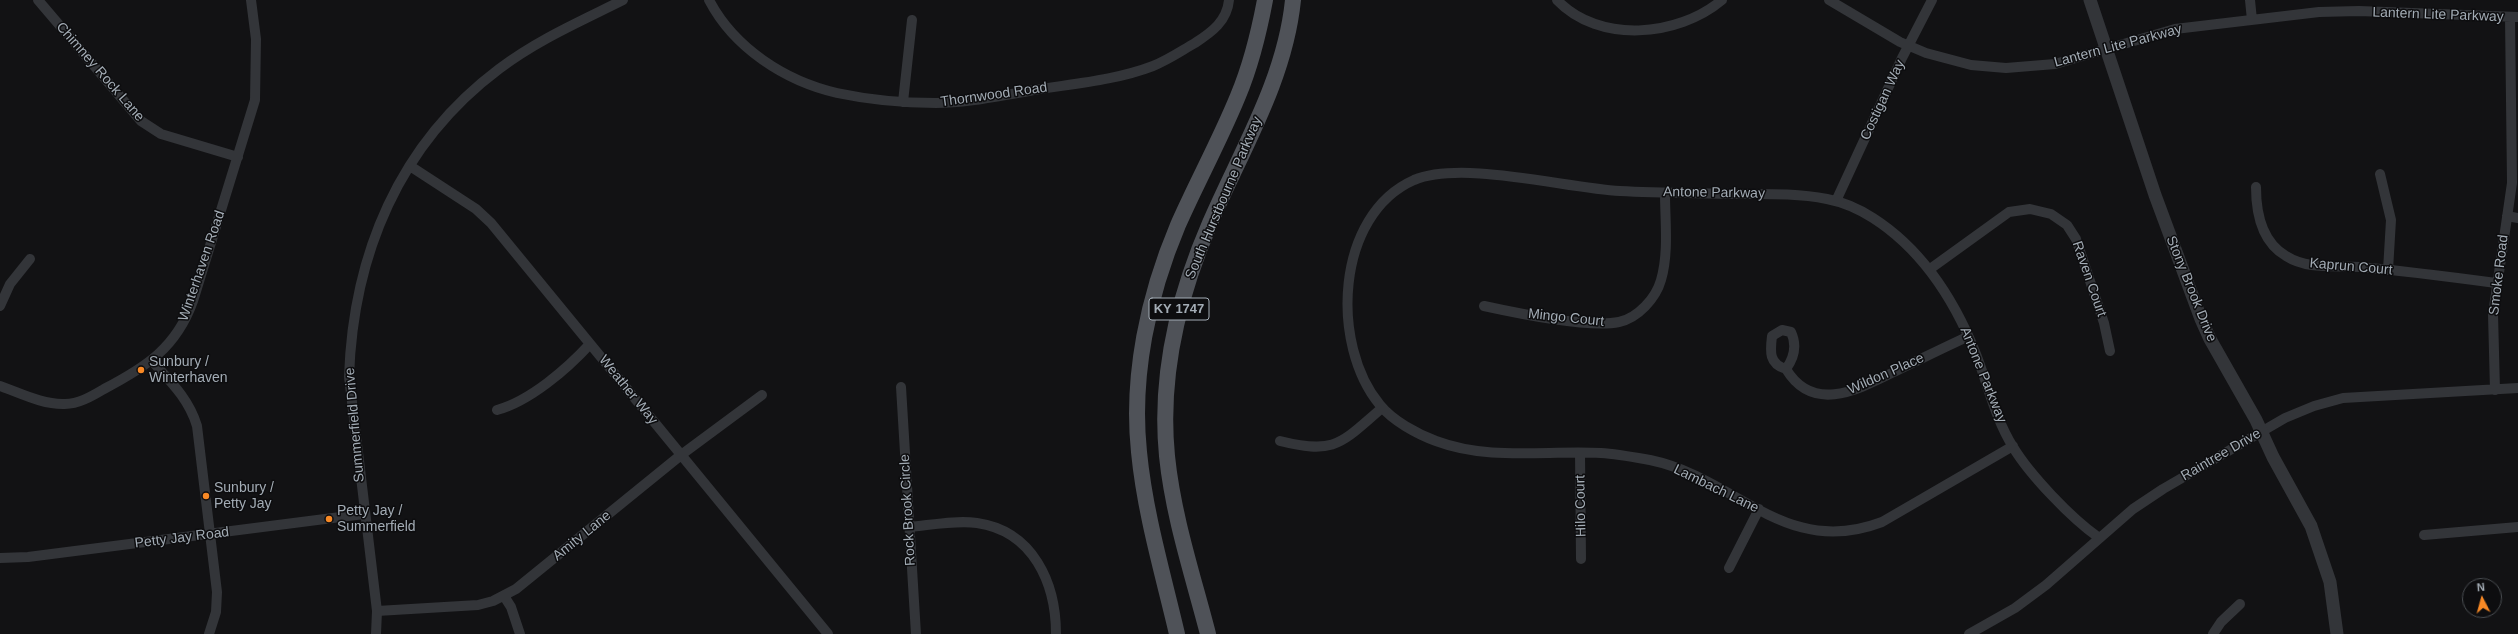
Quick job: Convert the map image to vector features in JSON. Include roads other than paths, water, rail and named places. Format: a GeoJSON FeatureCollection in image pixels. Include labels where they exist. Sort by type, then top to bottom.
{"type":"FeatureCollection","features":[{"type":"Feature","properties":{"kind":"main road","name":"South Hurstbourne Parkway"},"geometry":{"type":"LineString","coordinates":[[1177,634],[1148,512],[1138,451],[1137,413],[1142,355],[1152,299],[1165,261],[1178,226],[1239,94],[1258,37],[1265,0]]}},
{"type":"Feature","properties":{"kind":"main road","name":"South Hurstbourne Parkway"},"geometry":{"type":"LineString","coordinates":[[1208,634],[1175,502],[1167,456],[1166,392],[1170,354],[1180,307],[1193,264],[1265,103],[1280,61],[1293,0]]}},
{"type":"Feature","properties":{"kind":"street","name":"Chimney Rock Lane"},"geometry":{"type":"LineString","coordinates":[[38,0],[141,121],[161,134],[238,157]]}},
{"type":"Feature","properties":{"kind":"street","name":"Winterhaven Road"},"geometry":{"type":"LineString","coordinates":[[0,386],[45,402],[70,404],[102,391],[141,370],[152,361],[179,331],[188,313],[255,100],[256,40],[251,0]]}},
{"type":"Feature","properties":{"kind":"street","name":"Summerfield Drive"},"geometry":{"type":"LineString","coordinates":[[376,634],[376,611],[349,377],[350,347],[356,300],[368,253],[382,217],[410,166],[444,121],[465,98],[498,69],[533,46],[623,0]]}},
{"type":"Feature","properties":{"kind":"street","name":"Thornwood Road"},"geometry":{"type":"LineString","coordinates":[[709,0],[735,36],[754,54],[783,72],[836,93],[869,99],[938,103],[966,101],[1120,76],[1152,66],[1187,48],[1222,22],[1226,14],[1229,0]]}},
{"type":"Feature","properties":{"kind":"street"},"geometry":{"type":"LineString","coordinates":[[1557,0],[1581,18],[1597,25],[1632,30],[1658,28],[1686,21],[1722,0]]}},
{"type":"Feature","properties":{"kind":"street","name":"Lantern Lite Parkway"},"geometry":{"type":"LineString","coordinates":[[1829,0],[1908,46],[1949,60],[1971,65],[2006,68],[2055,64],[2168,30],[2319,12],[2514,17]]}},
{"type":"Feature","properties":{"kind":"street","name":"Costigan Way"},"geometry":{"type":"LineString","coordinates":[[1836,201],[1908,46],[1932,0]]}},
{"type":"Feature","properties":{"kind":"street","name":"Stony Brook Drive"},"geometry":{"type":"LineString","coordinates":[[2090,0],[2188,287],[2210,340],[2262,432],[2311,526],[2320,549],[2330,582],[2337,634]]}},
{"type":"Feature","properties":{"kind":"street"},"geometry":{"type":"LineString","coordinates":[[2250,0],[2252,20]]}},
{"type":"Feature","properties":{"kind":"street","name":"Smoke Road"},"geometry":{"type":"LineString","coordinates":[[2495,390],[2493,314],[2496,283],[2507,216],[2512,163],[2514,17]]}},
{"type":"Feature","properties":{"kind":"street"},"geometry":{"type":"LineString","coordinates":[[903,102],[912,20]]}},
{"type":"Feature","properties":{"kind":"street","name":"Weather Way"},"geometry":{"type":"LineString","coordinates":[[410,166],[476,209],[491,223],[828,634]]}},
{"type":"Feature","properties":{"kind":"street","name":"Antone Parkway"},"geometry":{"type":"LineString","coordinates":[[1382,408],[1366,385],[1354,355],[1348,323],[1349,286],[1353,259],[1365,228],[1376,209],[1396,191],[1429,175],[1454,173],[1524,178],[1614,191],[1792,194],[1836,201],[1866,214],[1891,230],[1930,269],[1955,309],[1975,352],[1990,399],[2012,446],[2042,483],[2085,528],[2098,537]]}},
{"type":"Feature","properties":{"kind":"street"},"geometry":{"type":"LineString","coordinates":[[2380,174],[2391,220],[2388,270]]}},
{"type":"Feature","properties":{"kind":"street","name":"Kaprun Court"},"geometry":{"type":"LineString","coordinates":[[2256,187],[2256,202],[2261,226],[2269,241],[2286,257],[2311,265],[2388,270],[2496,283]]}},
{"type":"Feature","properties":{"kind":"street","name":"Mingo Court"},"geometry":{"type":"LineString","coordinates":[[1484,306],[1517,313],[1599,323],[1621,321],[1636,314],[1646,306],[1655,294],[1662,276],[1665,193]]}},
{"type":"Feature","properties":{"kind":"street","name":"Raven Court"},"geometry":{"type":"LineString","coordinates":[[1930,269],[2008,212],[2030,209],[2051,214],[2070,229],[2079,245],[2104,323],[2110,350]]}},
{"type":"Feature","properties":{"kind":"street"},"geometry":{"type":"LineString","coordinates":[[2507,216],[2518,218]]}},
{"type":"Feature","properties":{"kind":"street"},"geometry":{"type":"LineString","coordinates":[[0,306],[10,284],[30,259]]}},
{"type":"Feature","properties":{"kind":"street","name":"Wildon Place"},"geometry":{"type":"LineString","coordinates":[[1786,369],[1795,381],[1812,392],[1827,395],[1842,394],[1854,391],[1967,337]]}},
{"type":"Feature","properties":{"kind":"street"},"geometry":{"type":"LineString","coordinates":[[497,410],[523,400],[580,355],[590,344]]}},
{"type":"Feature","properties":{"kind":"street"},"geometry":{"type":"LineString","coordinates":[[152,361],[182,395],[194,418],[199,436],[211,534],[217,601],[209,634]]}},
{"type":"Feature","properties":{"kind":"street","name":"Rock Brook Circle"},"geometry":{"type":"LineString","coordinates":[[901,387],[916,634]]}},
{"type":"Feature","properties":{"kind":"street","name":"Raintree Drive"},"geometry":{"type":"LineString","coordinates":[[1969,634],[2015,608],[2040,590],[2098,537],[2133,509],[2163,489],[2285,418],[2306,409],[2343,398],[2518,388]]}},
{"type":"Feature","properties":{"kind":"street","name":"Amity Lane"},"geometry":{"type":"LineString","coordinates":[[376,611],[478,605],[504,596],[516,589],[681,455],[762,395]]}},
{"type":"Feature","properties":{"kind":"street"},"geometry":{"type":"LineString","coordinates":[[1280,441],[1304,447],[1330,446],[1344,441],[1382,408]]}},
{"type":"Feature","properties":{"kind":"street","name":"Lambach Lane"},"geometry":{"type":"LineString","coordinates":[[1382,408],[1419,433],[1457,447],[1502,453],[1580,452],[1621,454],[1658,462],[1693,475],[1759,509],[1808,530],[1840,533],[1863,529],[1898,513],[2012,446]]}},
{"type":"Feature","properties":{"kind":"street","name":"Hilo Court"},"geometry":{"type":"LineString","coordinates":[[1580,452],[1581,559]]}},
{"type":"Feature","properties":{"kind":"street"},"geometry":{"type":"LineString","coordinates":[[1729,568],[1759,509]]}},
{"type":"Feature","properties":{"kind":"street","name":"Petty Jay Road"},"geometry":{"type":"LineString","coordinates":[[0,558],[28,557],[364,514]]}},
{"type":"Feature","properties":{"kind":"street"},"geometry":{"type":"LineString","coordinates":[[909,527],[975,523],[989,526],[1015,537],[1036,558],[1045,572],[1053,598],[1056,634]]}},
{"type":"Feature","properties":{"kind":"street"},"geometry":{"type":"LineString","coordinates":[[2424,535],[2518,527]]}},
{"type":"Feature","properties":{"kind":"street"},"geometry":{"type":"LineString","coordinates":[[504,596],[511,607],[520,634]]}},
{"type":"Feature","properties":{"kind":"street"},"geometry":{"type":"LineString","coordinates":[[2213,634],[2220,622],[2240,604]]}},
{"type":"Feature","properties":{"kind":"place","name":"Sunbury / Winterhaven"},"geometry":{"type":"Point","coordinates":[141,370]}},
{"type":"Feature","properties":{"kind":"place","name":"Sunbury / Petty Jay"},"geometry":{"type":"Point","coordinates":[206,496]}},
{"type":"Feature","properties":{"kind":"place","name":"Petty Jay / Summerfield"},"geometry":{"type":"Point","coordinates":[329,519]}}]}
